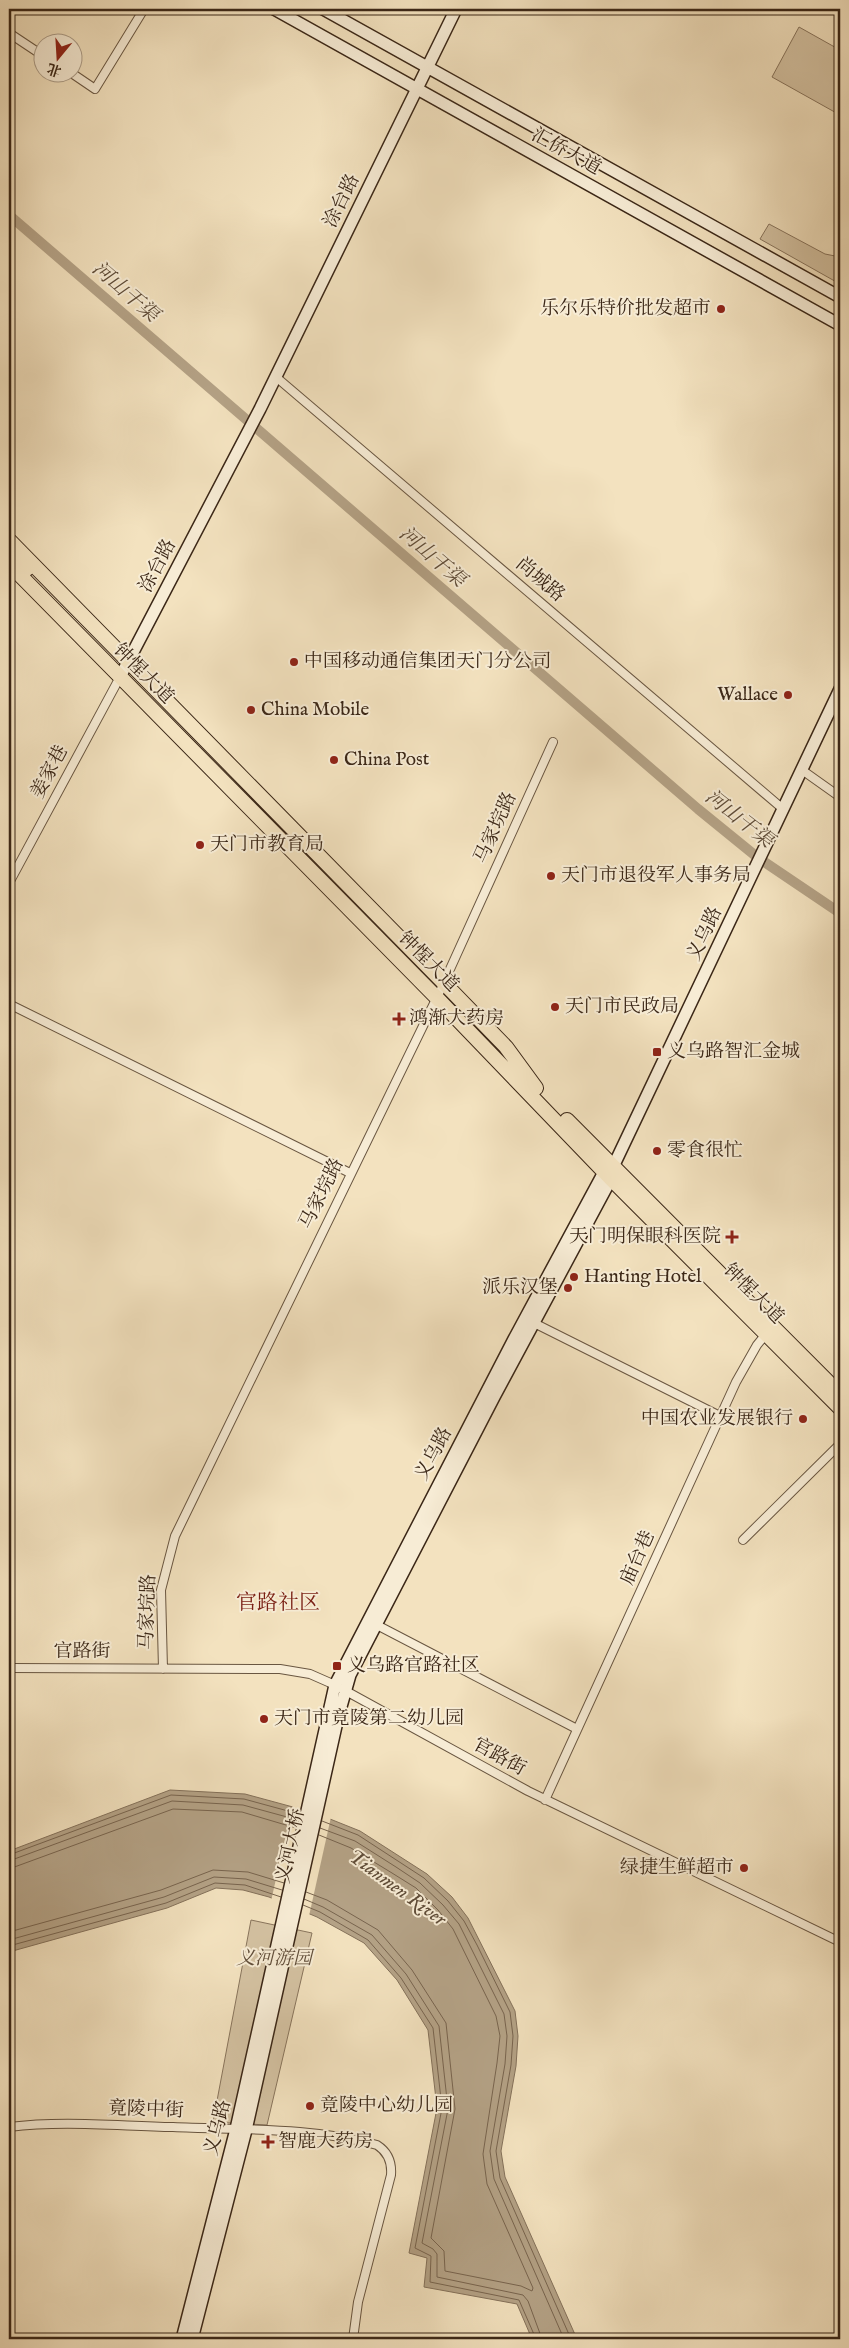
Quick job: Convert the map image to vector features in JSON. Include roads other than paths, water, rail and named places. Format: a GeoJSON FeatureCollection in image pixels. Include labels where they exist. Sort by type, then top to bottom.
{"type":"FeatureCollection","features":[{"type":"Feature","properties":{"kind":"highway"},"geometry":{"type":"LineString","coordinates":[[9,540],[122,672]]}},
{"type":"Feature","properties":{"kind":"highway","name":"钟惺大道"},"geometry":{"type":"LineString","coordinates":[[9,550],[122,672],[202,766],[332,885],[532,1090],[609,1173],[840,1394]]}},
{"type":"Feature","properties":{"kind":"highway","name":"钟惺大道"},"geometry":{"type":"LineString","coordinates":[[9,564],[243,784],[332,885]]}},
{"type":"Feature","properties":{"kind":"highway"},"geometry":{"type":"LineString","coordinates":[[9,574],[122,672]]}},
{"type":"Feature","properties":{"kind":"highway"},"geometry":{"type":"LineString","coordinates":[[668,1228],[700,1244],[840,1384]]}},
{"type":"Feature","properties":{"kind":"highway","name":"钟惺大道"},"geometry":{"type":"LineString","coordinates":[[668,1228],[764,1336],[840,1408]]}},
{"type":"Feature","properties":{"kind":"highway"},"geometry":{"type":"LineString","coordinates":[[764,1336],[840,1418]]}},
{"type":"Feature","properties":{"kind":"main road","name":"汇侨大道"},"geometry":{"type":"LineString","coordinates":[[274,9],[840,325]]}},
{"type":"Feature","properties":{"kind":"main road","name":"汇侨大道"},"geometry":{"type":"LineString","coordinates":[[324,9],[840,298]]}},
{"type":"Feature","properties":{"kind":"main road","name":"涂台路"},"geometry":{"type":"LineString","coordinates":[[122,672],[242,445],[456,9]]}},
{"type":"Feature","properties":{"kind":"main road","name":"义乌路"},"geometry":{"type":"LineString","coordinates":[[320,1772],[340,1687],[371,1622],[609,1173],[840,689]]}},
{"type":"Feature","properties":{"kind":"main road","name":"义河大桥"},"geometry":{"type":"LineString","coordinates":[[287,1925],[320,1772]]}},
{"type":"Feature","properties":{"kind":"main road","name":"义乌路"},"geometry":{"type":"LineString","coordinates":[[192,2339],[287,1925]]}},
{"type":"Feature","properties":{"kind":"main road","name":"义乌路"},"geometry":{"type":"LineString","coordinates":[[182,2339],[241,2130]]}},
{"type":"Feature","properties":{"kind":"street"},"geometry":{"type":"LineString","coordinates":[[82,80],[95,89],[144,9]]}},
{"type":"Feature","properties":{"kind":"street"},"geometry":{"type":"LineString","coordinates":[[9,33],[32,48]]}},
{"type":"Feature","properties":{"kind":"street","name":"尚城路"},"geometry":{"type":"LineString","coordinates":[[276,377],[783,809]]}},
{"type":"Feature","properties":{"kind":"street","name":"姜家巷"},"geometry":{"type":"LineString","coordinates":[[9,882],[122,672]]}},
{"type":"Feature","properties":{"kind":"street","name":"马家垸路"},"geometry":{"type":"LineString","coordinates":[[163,1669],[161,1590],[172,1545],[190,1503],[438,993],[553,742]]}},
{"type":"Feature","properties":{"kind":"street"},"geometry":{"type":"LineString","coordinates":[[802,770],[840,797]]}},
{"type":"Feature","properties":{"kind":"street"},"geometry":{"type":"LineString","coordinates":[[9,1004],[350,1173]]}},
{"type":"Feature","properties":{"kind":"street"},"geometry":{"type":"LineString","coordinates":[[529,1321],[720,1416]]}},
{"type":"Feature","properties":{"kind":"street","name":"庙台巷"},"geometry":{"type":"LineString","coordinates":[[545,1800],[720,1416],[745,1365],[764,1336]]}},
{"type":"Feature","properties":{"kind":"street"},"geometry":{"type":"LineString","coordinates":[[743,1540],[840,1444]]}},
{"type":"Feature","properties":{"kind":"street"},"geometry":{"type":"LineString","coordinates":[[371,1622],[577,1729]]}},
{"type":"Feature","properties":{"kind":"street","name":"官路街"},"geometry":{"type":"LineString","coordinates":[[9,1668],[280,1669],[310,1674],[340,1687],[545,1800],[840,1942]]}},
{"type":"Feature","properties":{"kind":"street","name":"竟陵中街"},"geometry":{"type":"LineString","coordinates":[[9,2127],[51,2123],[241,2130],[349,2138],[377,2145],[387,2154],[391,2166],[391,2174],[358,2302],[354,2339]]}},
{"type":"Feature","properties":{"kind":"water","name":"Tianmen River"},"geometry":{"type":"Polygon","coordinates":[[[170,1790],[245,1794],[315,1813],[360,1831],[427,1874],[452,1897],[468,1918],[515,2011],[518,2036],[516,2066],[501,2151],[505,2177],[577,2339],[532,2339],[517,2304],[424,2287],[427,2258],[409,2253],[437,2108],[428,2030],[397,1980],[364,1943],[317,1917],[269,1897],[243,1890],[216,1888],[167,1908],[9,1952],[9,1851],[170,1790]]]}},
{"type":"Feature","properties":{"kind":"waterway","name":"河山干渠"},"geometry":{"type":"LineString","coordinates":[[9,215],[698,809],[757,857],[840,913]]}},
{"type":"Feature","properties":{"kind":"place","name":"乐尔乐特价批发超市"},"geometry":{"type":"Point","coordinates":[721,309]}},
{"type":"Feature","properties":{"kind":"place","name":"中国移动通信集团天门分公司"},"geometry":{"type":"Point","coordinates":[294,662]}},
{"type":"Feature","properties":{"kind":"place","name":"Wallace"},"geometry":{"type":"Point","coordinates":[788,695]}},
{"type":"Feature","properties":{"kind":"place","name":"China Mobile"},"geometry":{"type":"Point","coordinates":[251,710]}},
{"type":"Feature","properties":{"kind":"place","name":"China Post"},"geometry":{"type":"Point","coordinates":[334,760]}},
{"type":"Feature","properties":{"kind":"place","name":"天门市教育局"},"geometry":{"type":"Point","coordinates":[200,845]}},
{"type":"Feature","properties":{"kind":"place","name":"天门市退役军人事务局"},"geometry":{"type":"Point","coordinates":[551,876]}},
{"type":"Feature","properties":{"kind":"place","name":"天门市民政局"},"geometry":{"type":"Point","coordinates":[555,1007]}},
{"type":"Feature","properties":{"kind":"place","name":"鸿渐大药房"},"geometry":{"type":"Point","coordinates":[399,1019]}},
{"type":"Feature","properties":{"kind":"place","name":"义乌路智汇金城"},"geometry":{"type":"Point","coordinates":[657,1052]}},
{"type":"Feature","properties":{"kind":"place","name":"零食很忙"},"geometry":{"type":"Point","coordinates":[657,1151]}},
{"type":"Feature","properties":{"kind":"place","name":"天门明保眼科医院"},"geometry":{"type":"Point","coordinates":[732,1237]}},
{"type":"Feature","properties":{"kind":"place","name":"Hanting Hotel"},"geometry":{"type":"Point","coordinates":[574,1277]}},
{"type":"Feature","properties":{"kind":"place","name":"派乐汉堡"},"geometry":{"type":"Point","coordinates":[568,1288]}},
{"type":"Feature","properties":{"kind":"place","name":"中国农业发展银行"},"geometry":{"type":"Point","coordinates":[803,1419]}},
{"type":"Feature","properties":{"kind":"place","name":"义乌路官路社区"},"geometry":{"type":"Point","coordinates":[337,1666]}},
{"type":"Feature","properties":{"kind":"place","name":"天门市竟陵第二幼儿园"},"geometry":{"type":"Point","coordinates":[264,1719]}},
{"type":"Feature","properties":{"kind":"place","name":"绿捷生鲜超市"},"geometry":{"type":"Point","coordinates":[744,1868]}},
{"type":"Feature","properties":{"kind":"place","name":"竟陵中心幼儿园"},"geometry":{"type":"Point","coordinates":[310,2106]}},
{"type":"Feature","properties":{"kind":"place","name":"智鹿大药房"},"geometry":{"type":"Point","coordinates":[268,2142]}},
{"type":"Feature","properties":{"kind":"district","name":"官路社区"},"geometry":{"type":"Point","coordinates":[278,1603]}},
{"type":"Feature","properties":{"kind":"park label","name":"义河游园"},"geometry":{"type":"Point","coordinates":[274,1959]}}]}
